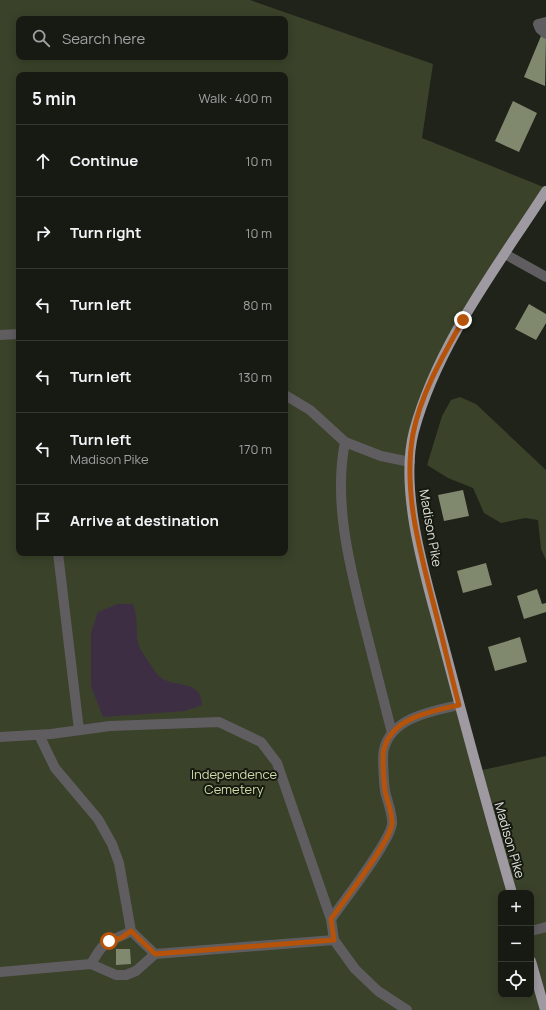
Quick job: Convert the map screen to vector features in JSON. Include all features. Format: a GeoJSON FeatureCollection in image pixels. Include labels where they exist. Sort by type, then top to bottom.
{"type":"FeatureCollection","features":[{"type":"Feature","properties":{"kind":"main road","name":"Madison Pike"},"geometry":{"type":"LineString","coordinates":[[511,890],[459,705],[422,559],[413,508],[410,462],[413,433],[427,388],[449,345],[546,191]]}},
{"type":"Feature","properties":{"kind":"main road"},"geometry":{"type":"LineString","coordinates":[[531,962],[544,1010]]}},
{"type":"Feature","properties":{"kind":"street"},"geometry":{"type":"LineString","coordinates":[[546,22],[538,24],[540,29],[546,34]]}},
{"type":"Feature","properties":{"kind":"street"},"geometry":{"type":"LineString","coordinates":[[505,254],[546,277]]}},
{"type":"Feature","properties":{"kind":"street"},"geometry":{"type":"LineString","coordinates":[[0,335],[16,334]]}},
{"type":"Feature","properties":{"kind":"street"},"geometry":{"type":"LineString","coordinates":[[288,396],[310,410],[345,442],[382,456],[410,462]]}},
{"type":"Feature","properties":{"kind":"street"},"geometry":{"type":"LineString","coordinates":[[345,442],[340,466],[342,516],[354,585],[392,733]]}},
{"type":"Feature","properties":{"kind":"street"},"geometry":{"type":"LineString","coordinates":[[58,556],[79,730]]}},
{"type":"Feature","properties":{"kind":"street"},"geometry":{"type":"LineString","coordinates":[[331,919],[384,842],[392,824],[385,791],[384,749],[392,733],[406,721],[434,711],[459,705]]}},
{"type":"Feature","properties":{"kind":"street"},"geometry":{"type":"LineString","coordinates":[[0,737],[39,735],[110,726],[219,722],[261,742],[277,763],[331,919],[334,940],[355,969],[378,991],[407,1010]]}},
{"type":"Feature","properties":{"kind":"street"},"geometry":{"type":"LineString","coordinates":[[39,735],[55,768],[98,819],[112,844],[119,863],[131,931],[155,954]]}},
{"type":"Feature","properties":{"kind":"street"},"geometry":{"type":"LineString","coordinates":[[534,930],[546,926]]}},
{"type":"Feature","properties":{"kind":"street"},"geometry":{"type":"LineString","coordinates":[[91,964],[102,947],[109,941],[121,938],[131,931]]}},
{"type":"Feature","properties":{"kind":"street"},"geometry":{"type":"LineString","coordinates":[[0,972],[91,964],[116,975],[126,975],[136,971],[155,954],[334,940]]}},
{"type":"Feature","properties":{"kind":"green space","name":"Independence Cemetery"},"geometry":{"type":"Polygon","coordinates":[[[0,0],[250,0],[433,64],[422,138],[546,188],[463,320],[413,433],[413,508],[478,771],[546,756],[546,1010],[0,1010],[0,0]]]}},
{"type":"Feature","properties":{"kind":"green space"},"geometry":{"type":"Polygon","coordinates":[[[460,397],[476,404],[546,470],[546,560],[541,549],[538,520],[525,518],[501,523],[484,513],[473,488],[448,478],[427,465],[442,416],[451,400],[460,397]]]}},
{"type":"Feature","properties":{"kind":"shaded area"},"geometry":{"type":"Polygon","coordinates":[[[118,604],[133,604],[135,609],[138,644],[158,675],[166,681],[192,687],[201,697],[202,705],[185,711],[103,717],[91,686],[91,633],[98,612],[118,604]]]}},
{"type":"Feature","properties":{"kind":"building"},"geometry":{"type":"Polygon","coordinates":[[[541,36],[546,38],[545,86],[524,77],[541,36]]]}},
{"type":"Feature","properties":{"kind":"building"},"geometry":{"type":"Polygon","coordinates":[[[513,101],[537,113],[519,152],[495,141],[513,101]]]}},
{"type":"Feature","properties":{"kind":"building"},"geometry":{"type":"Polygon","coordinates":[[[529,304],[546,314],[546,323],[536,340],[515,329],[529,304]]]}},
{"type":"Feature","properties":{"kind":"building"},"geometry":{"type":"Polygon","coordinates":[[[463,490],[469,516],[444,521],[438,495],[463,490]]]}},
{"type":"Feature","properties":{"kind":"building"},"geometry":{"type":"Polygon","coordinates":[[[486,563],[492,585],[463,593],[457,571],[486,563]]]}},
{"type":"Feature","properties":{"kind":"building"},"geometry":{"type":"Polygon","coordinates":[[[537,589],[542,604],[546,603],[546,612],[524,619],[517,596],[537,589]]]}},
{"type":"Feature","properties":{"kind":"building"},"geometry":{"type":"Polygon","coordinates":[[[520,637],[527,662],[495,671],[488,647],[520,637]]]}},
{"type":"Feature","properties":{"kind":"building"},"geometry":{"type":"Polygon","coordinates":[[[116,949],[130,949],[131,964],[116,965],[116,949]]]}},
{"type":"Feature","properties":{"kind":"route"},"geometry":{"type":"LineString","coordinates":[[109,941],[121,938],[131,931],[155,954],[334,940],[331,919],[384,842],[392,824],[385,791],[384,749],[392,733],[406,721],[434,711],[459,705],[422,559],[413,508],[410,482],[410,462],[413,433],[427,388],[463,320]]}}]}
